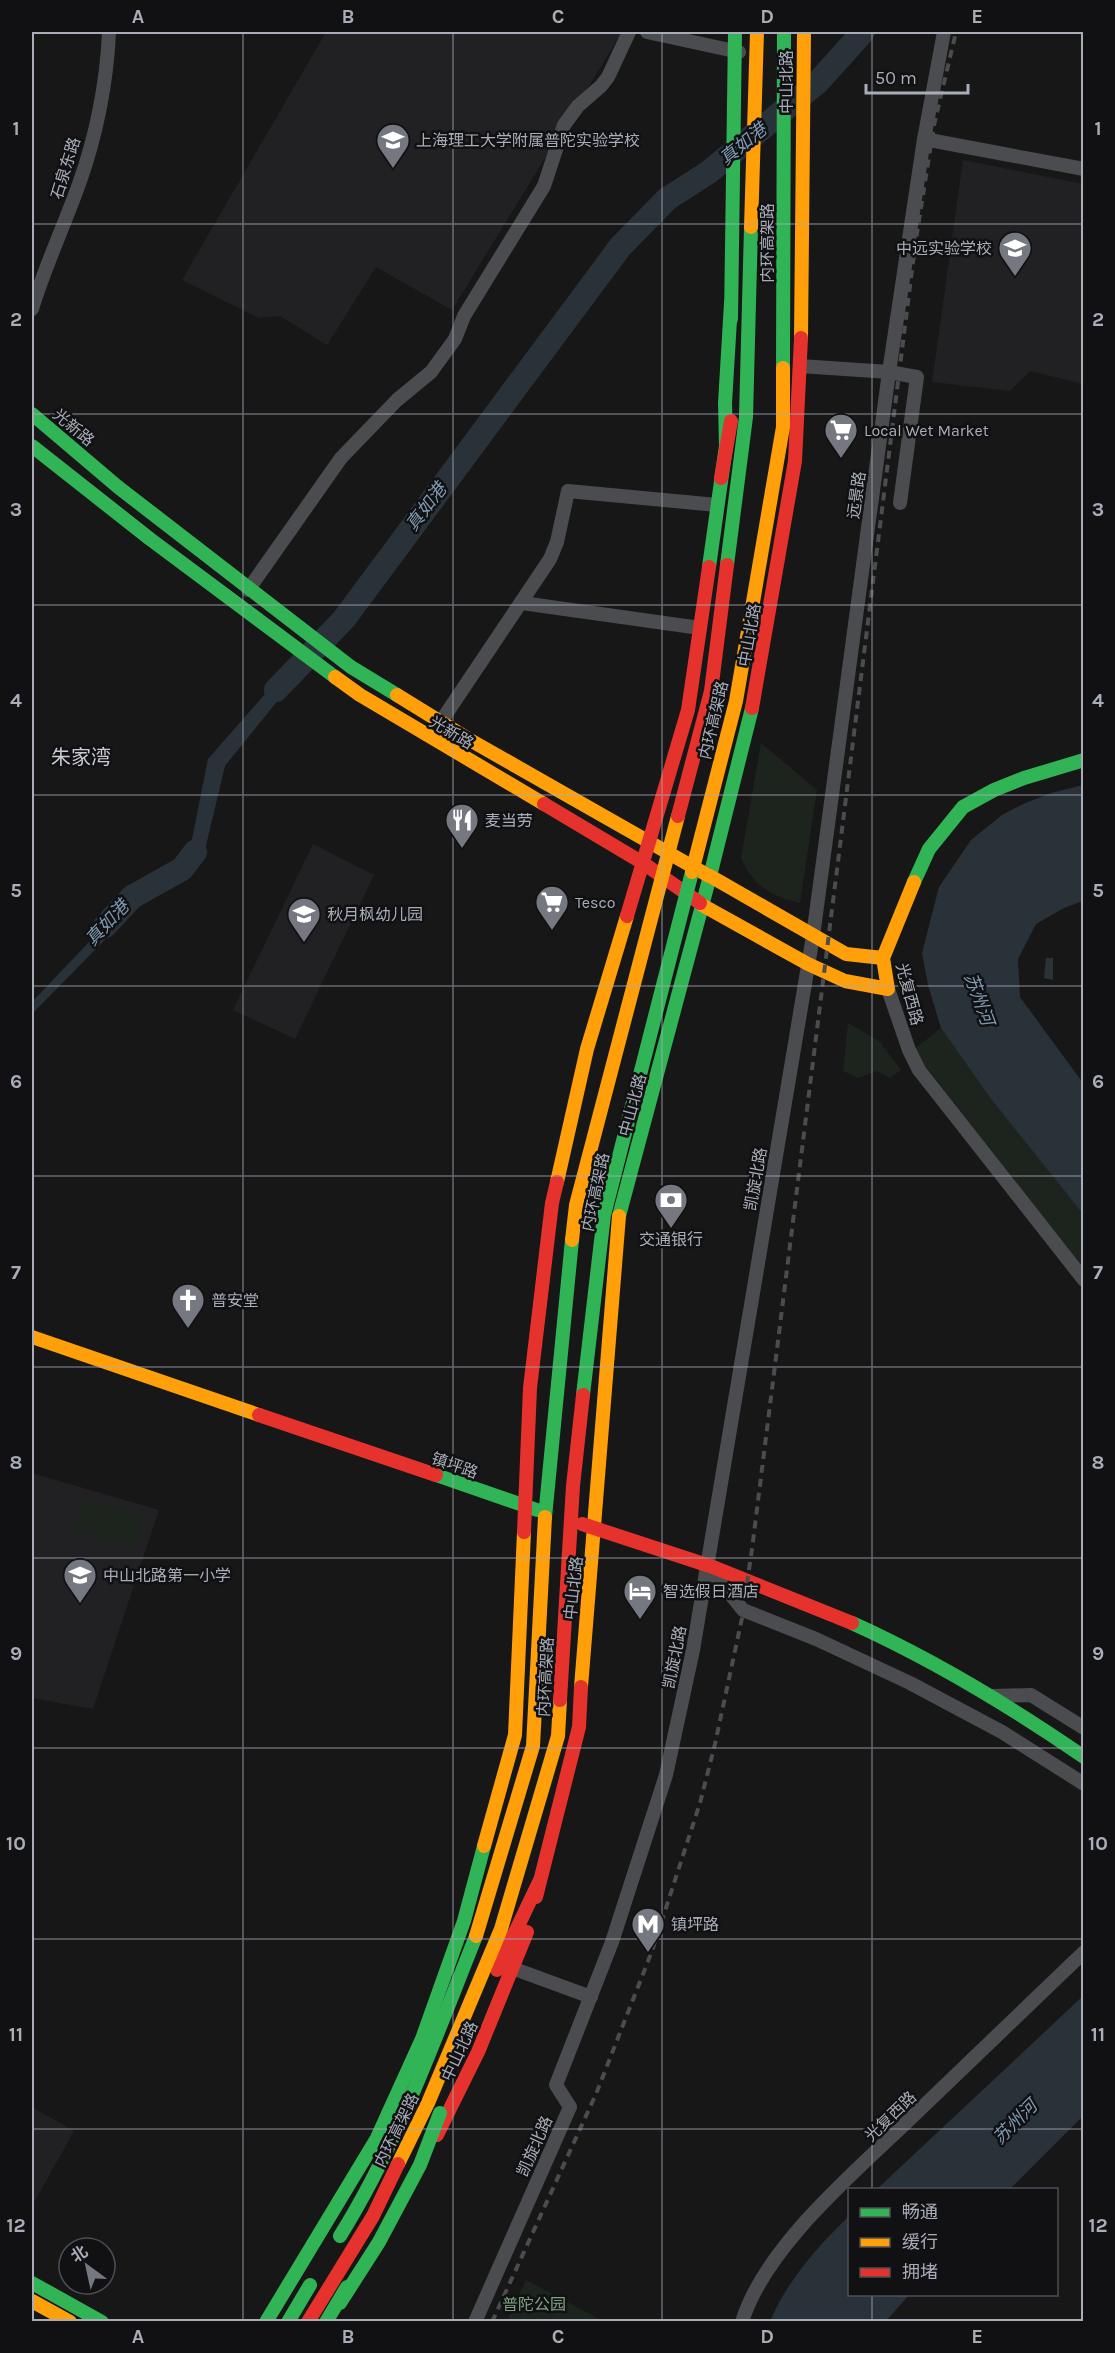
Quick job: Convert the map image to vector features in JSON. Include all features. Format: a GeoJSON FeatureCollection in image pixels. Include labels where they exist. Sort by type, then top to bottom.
{"type":"FeatureCollection","features":[{"type":"Feature","properties":{"kind":"main road"},"geometry":{"type":"LineString","coordinates":[[721,478],[731,421],[735,32]]}},
{"type":"Feature","properties":{"kind":"main road"},"geometry":{"type":"LineString","coordinates":[[266,2322],[377,2138],[422,2039],[464,1921],[515,1736],[530,1388],[552,1203],[588,1049],[688,710],[726,446],[725,403],[747,32]]}},
{"type":"Feature","properties":{"kind":"main road","name":"内环高架路"},"geometry":{"type":"LineString","coordinates":[[331,2252],[355,2212],[413,2093],[482,1920],[533,1746],[547,1482],[576,1205],[711,691],[746,417],[757,32]]}},
{"type":"Feature","properties":{"kind":"main road","name":"内环高架路"},"geometry":{"type":"LineString","coordinates":[[308,2322],[373,2216],[428,2103],[501,1929],[558,1736],[573,1486],[604,1215],[736,701],[783,427],[784,32]]}},
{"type":"Feature","properties":{"kind":"main road","name":"中山北路"},"geometry":{"type":"LineString","coordinates":[[327,2322],[437,2134],[478,2052],[526,1936],[579,1727],[617,1224],[754,701],[795,461],[800,366],[804,33]]}},
{"type":"Feature","properties":{"kind":"main road","name":"光新路"},"geometry":{"type":"LineString","coordinates":[[32,414],[118,487],[248,590],[366,677],[440,723],[846,954],[884,958]]}},
{"type":"Feature","properties":{"kind":"main road","name":"光新路"},"geometry":{"type":"LineString","coordinates":[[32,446],[256,619],[380,707],[643,863],[702,905],[808,964],[845,981],[888,989]]}},
{"type":"Feature","properties":{"kind":"main road","name":"光复西路"},"geometry":{"type":"LineString","coordinates":[[888,989],[884,958],[897,921],[929,849],[963,807],[994,790],[1024,778],[1083,760]]}},
{"type":"Feature","properties":{"kind":"main road","name":"镇坪路"},"geometry":{"type":"LineString","coordinates":[[32,1337],[525,1506],[707,1564],[806,1603],[879,1635],[992,1696],[1083,1756]]}},
{"type":"Feature","properties":{"kind":"main road"},"geometry":{"type":"LineString","coordinates":[[327,2322],[379,2242],[420,2164],[497,1970],[540,1880]]}},
{"type":"Feature","properties":{"kind":"main road"},"geometry":{"type":"LineString","coordinates":[[288,2322],[318,2272]]}},
{"type":"Feature","properties":{"kind":"main road"},"geometry":{"type":"LineString","coordinates":[[32,2283],[102,2322]]}},
{"type":"Feature","properties":{"kind":"main road"},"geometry":{"type":"LineString","coordinates":[[32,2301],[70,2322]]}},
{"type":"Feature","properties":{"kind":"street","name":"石泉东路"},"geometry":{"type":"LineString","coordinates":[[32,309],[80,182],[99,107],[110,32]]}},
{"type":"Feature","properties":{"kind":"street"},"geometry":{"type":"LineString","coordinates":[[248,590],[341,458],[397,400],[431,372],[455,339],[464,316],[544,186],[564,125],[578,106],[608,77],[629,32]]}},
{"type":"Feature","properties":{"kind":"street"},"geometry":{"type":"LineString","coordinates":[[647,32],[746,53]]}},
{"type":"Feature","properties":{"kind":"street","name":"远景路"},"geometry":{"type":"LineString","coordinates":[[808,964],[889,372],[924,139],[944,32]]}},
{"type":"Feature","properties":{"kind":"street"},"geometry":{"type":"LineString","coordinates":[[924,139],[1083,169]]}},
{"type":"Feature","properties":{"kind":"street"},"geometry":{"type":"LineString","coordinates":[[800,366],[889,372],[916,377],[900,503]]}},
{"type":"Feature","properties":{"kind":"street"},"geometry":{"type":"LineString","coordinates":[[440,723],[550,559],[557,542],[568,491],[717,505]]}},
{"type":"Feature","properties":{"kind":"street"},"geometry":{"type":"LineString","coordinates":[[522,603],[700,628]]}},
{"type":"Feature","properties":{"kind":"street","name":"凯旋北路"},"geometry":{"type":"LineString","coordinates":[[475,2322],[570,2107],[556,2085],[612,1942],[666,1775],[693,1650],[808,964]]}},
{"type":"Feature","properties":{"kind":"street","name":"光复西路"},"geometry":{"type":"LineString","coordinates":[[888,989],[909,1050],[919,1070],[1083,1280]]}},
{"type":"Feature","properties":{"kind":"street"},"geometry":{"type":"LineString","coordinates":[[707,1564],[743,1610],[868,1662],[930,1693],[1002,1732],[1083,1784]]}},
{"type":"Feature","properties":{"kind":"street"},"geometry":{"type":"LineString","coordinates":[[992,1696],[1032,1695],[1083,1728]]}},
{"type":"Feature","properties":{"kind":"street","name":"光复西路"},"geometry":{"type":"LineString","coordinates":[[742,2322],[746,2307],[763,2275],[789,2241],[847,2180],[1083,1952]]}},
{"type":"Feature","properties":{"kind":"street"},"geometry":{"type":"LineString","coordinates":[[512,1968],[591,1997]]}},
{"type":"Feature","properties":{"kind":"shaded area","name":"上海理工大学附属普陀实验学校"},"geometry":{"type":"Polygon","coordinates":[[[326,32],[622,32],[452,310],[376,267],[327,345],[280,316],[259,318],[182,280],[326,32]]]}},
{"type":"Feature","properties":{"kind":"shaded area","name":"中远实验学校"},"geometry":{"type":"Polygon","coordinates":[[[963,160],[1083,184],[1083,384],[1030,371],[1010,391],[932,382],[963,160]]]}},
{"type":"Feature","properties":{"kind":"shaded area","name":"秋月枫幼儿园"},"geometry":{"type":"Polygon","coordinates":[[[313,844],[374,875],[295,1039],[233,1010],[313,844]]]}},
{"type":"Feature","properties":{"kind":"shaded area","name":"中山北路第一小学"},"geometry":{"type":"Polygon","coordinates":[[[32,1473],[159,1510],[93,1709],[32,1698],[32,1473]]]}},
{"type":"Feature","properties":{"kind":"shaded area"},"geometry":{"type":"Polygon","coordinates":[[[32,2107],[74,2131],[32,2206],[32,2107]]]}},
{"type":"Feature","properties":{"kind":"green space"},"geometry":{"type":"Polygon","coordinates":[[[761,743],[817,790],[800,903],[780,897],[757,883],[741,858],[761,743]]]}},
{"type":"Feature","properties":{"kind":"green space"},"geometry":{"type":"Polygon","coordinates":[[[848,1023],[879,1041],[901,1070],[890,1078],[877,1071],[858,1078],[843,1071],[848,1023]]]}},
{"type":"Feature","properties":{"kind":"green space"},"geometry":{"type":"Polygon","coordinates":[[[941,1028],[991,1099],[1083,1214],[1083,1269],[913,1050],[941,1028]]]}},
{"type":"Feature","properties":{"kind":"green space"},"geometry":{"type":"Polygon","coordinates":[[[83,1499],[145,1518],[135,1549],[73,1529],[83,1499]]]}},
{"type":"Feature","properties":{"kind":"green space","name":"普陀公园"},"geometry":{"type":"Polygon","coordinates":[[[526,2280],[603,2321],[507,2321],[526,2280]]]}},
{"type":"Feature","properties":{"kind":"water"},"geometry":{"type":"Polygon","coordinates":[[[293,662],[304,668],[225,766],[204,854],[187,877],[138,906],[32,1014],[32,1002],[127,902],[173,874],[191,844],[208,759],[293,662]]]}},
{"type":"Feature","properties":{"kind":"water","name":"苏州河"},"geometry":{"type":"Polygon","coordinates":[[[1083,785],[1083,901],[1064,908],[1036,924],[1018,959],[1020,997],[1083,1083],[1083,1214],[991,1099],[941,1028],[928,985],[922,953],[939,887],[971,840],[1002,815],[1023,804],[1051,793],[1083,785]]]}},
{"type":"Feature","properties":{"kind":"water"},"geometry":{"type":"Polygon","coordinates":[[[1046,958],[1053,958],[1053,980],[1044,978],[1046,958]]]}},
{"type":"Feature","properties":{"kind":"water","name":"苏州河"},"geometry":{"type":"Polygon","coordinates":[[[1083,1996],[1083,2116],[1011,2188],[878,2188],[1083,1996]]]}},
{"type":"Feature","properties":{"kind":"water"},"geometry":{"type":"Polygon","coordinates":[[[848,2217],[848,2296],[908,2296],[886,2321],[770,2321],[794,2278],[848,2217]]]}},
{"type":"Feature","properties":{"kind":"waterway","name":"真如港"},"geometry":{"type":"LineString","coordinates":[[276,690],[344,619],[620,247],[667,199],[709,172],[818,82],[863,32]]}},
{"type":"Feature","properties":{"kind":"waterway","name":"真如港"},"geometry":{"type":"LineString","coordinates":[[105,926],[132,897],[182,869],[195,852]]}},
{"type":"Feature","properties":{"kind":"railway"},"geometry":{"type":"LineString","coordinates":[[492,2322],[596,2094],[652,1951],[700,1803],[742,1618],[915,246],[934,125],[956,32]]}},
{"type":"Feature","properties":{"kind":"traffic: fast"},"geometry":{"type":"LineString","coordinates":[[731,319],[735,32]]}},
{"type":"Feature","properties":{"kind":"traffic: fast"},"geometry":{"type":"LineString","coordinates":[[783,368],[784,32]]}},
{"type":"Feature","properties":{"kind":"traffic: fast"},"geometry":{"type":"LineString","coordinates":[[727,565],[746,417],[751,227]]}},
{"type":"Feature","properties":{"kind":"traffic: fast"},"geometry":{"type":"LineString","coordinates":[[709,567],[726,446],[725,403],[731,303]]}},
{"type":"Feature","properties":{"kind":"traffic: fast"},"geometry":{"type":"LineString","coordinates":[[32,414],[118,487],[351,667],[397,695]]}},
{"type":"Feature","properties":{"kind":"traffic: fast"},"geometry":{"type":"LineString","coordinates":[[32,446],[150,539],[335,677]]}},
{"type":"Feature","properties":{"kind":"traffic: fast"},"geometry":{"type":"LineString","coordinates":[[619,1216],[710,876],[752,708]]}},
{"type":"Feature","properties":{"kind":"traffic: fast"},"geometry":{"type":"LineString","coordinates":[[914,882],[929,849],[963,807],[994,790],[1024,778],[1084,760]]}},
{"type":"Feature","properties":{"kind":"traffic: fast"},"geometry":{"type":"LineString","coordinates":[[583,1395],[604,1215],[692,872]]}},
{"type":"Feature","properties":{"kind":"traffic: fast"},"geometry":{"type":"LineString","coordinates":[[545,1517],[572,1240]]}},
{"type":"Feature","properties":{"kind":"traffic: fast"},"geometry":{"type":"LineString","coordinates":[[436,1475],[537,1510]]}},
{"type":"Feature","properties":{"kind":"traffic: fast"},"geometry":{"type":"LineString","coordinates":[[852,1623],[912,1652],[971,1685],[1084,1757]]}},
{"type":"Feature","properties":{"kind":"traffic: fast"},"geometry":{"type":"LineString","coordinates":[[266,2322],[377,2138],[422,2039],[464,1921],[484,1846]]}},
{"type":"Feature","properties":{"kind":"traffic: fast"},"geometry":{"type":"LineString","coordinates":[[340,2236],[361,2201],[398,2127],[476,1936]]}},
{"type":"Feature","properties":{"kind":"traffic: fast"},"geometry":{"type":"LineString","coordinates":[[340,2303],[379,2242],[420,2165],[440,2113]]}},
{"type":"Feature","properties":{"kind":"traffic: fast"},"geometry":{"type":"LineString","coordinates":[[32,2283],[102,2322]]}},
{"type":"Feature","properties":{"kind":"traffic: fast"},"geometry":{"type":"LineString","coordinates":[[288,2322],[310,2285]]}},
{"type":"Feature","properties":{"kind":"traffic: fast"},"geometry":{"type":"LineString","coordinates":[[326,2322],[347,2287]]}},
{"type":"Feature","properties":{"kind":"traffic: slow"},"geometry":{"type":"LineString","coordinates":[[751,227],[757,32]]}},
{"type":"Feature","properties":{"kind":"traffic: slow"},"geometry":{"type":"LineString","coordinates":[[801,338],[804,32]]}},
{"type":"Feature","properties":{"kind":"traffic: slow"},"geometry":{"type":"LineString","coordinates":[[692,872],[736,701],[783,427],[783,368]]}},
{"type":"Feature","properties":{"kind":"traffic: slow"},"geometry":{"type":"LineString","coordinates":[[335,677],[360,695],[544,804]]}},
{"type":"Feature","properties":{"kind":"traffic: slow"},"geometry":{"type":"LineString","coordinates":[[397,695],[470,740],[709,876]]}},
{"type":"Feature","properties":{"kind":"traffic: slow"},"geometry":{"type":"LineString","coordinates":[[572,1240],[576,1205],[678,816]]}},
{"type":"Feature","properties":{"kind":"traffic: slow"},"geometry":{"type":"LineString","coordinates":[[710,876],[846,954],[883,958]]}},
{"type":"Feature","properties":{"kind":"traffic: slow"},"geometry":{"type":"LineString","coordinates":[[702,905],[808,964],[845,981],[888,989],[883,958],[914,882]]}},
{"type":"Feature","properties":{"kind":"traffic: slow"},"geometry":{"type":"LineString","coordinates":[[557,1182],[587,1049],[627,916]]}},
{"type":"Feature","properties":{"kind":"traffic: slow"},"geometry":{"type":"LineString","coordinates":[[581,1687],[619,1216]]}},
{"type":"Feature","properties":{"kind":"traffic: slow"},"geometry":{"type":"LineString","coordinates":[[32,1337],[259,1415]]}},
{"type":"Feature","properties":{"kind":"traffic: slow"},"geometry":{"type":"LineString","coordinates":[[476,1936],[533,1746],[545,1517]]}},
{"type":"Feature","properties":{"kind":"traffic: slow"},"geometry":{"type":"LineString","coordinates":[[484,1846],[515,1735],[524,1532]]}},
{"type":"Feature","properties":{"kind":"traffic: slow"},"geometry":{"type":"LineString","coordinates":[[398,2164],[428,2103],[501,1929],[558,1736],[560,1700]]}},
{"type":"Feature","properties":{"kind":"traffic: slow"},"geometry":{"type":"LineString","coordinates":[[32,2301],[70,2322]]}},
{"type":"Feature","properties":{"kind":"traffic: jam"},"geometry":{"type":"LineString","coordinates":[[752,708],[795,461],[801,338]]}},
{"type":"Feature","properties":{"kind":"traffic: jam"},"geometry":{"type":"LineString","coordinates":[[721,478],[731,421]]}},
{"type":"Feature","properties":{"kind":"traffic: jam"},"geometry":{"type":"LineString","coordinates":[[678,816],[711,691],[727,565]]}},
{"type":"Feature","properties":{"kind":"traffic: jam"},"geometry":{"type":"LineString","coordinates":[[627,916],[688,710],[709,567]]}},
{"type":"Feature","properties":{"kind":"traffic: jam"},"geometry":{"type":"LineString","coordinates":[[544,804],[643,863],[700,903]]}},
{"type":"Feature","properties":{"kind":"traffic: jam"},"geometry":{"type":"LineString","coordinates":[[524,1532],[530,1388],[552,1203],[557,1182]]}},
{"type":"Feature","properties":{"kind":"traffic: jam"},"geometry":{"type":"LineString","coordinates":[[560,1700],[573,1486],[583,1395]]}},
{"type":"Feature","properties":{"kind":"traffic: jam"},"geometry":{"type":"LineString","coordinates":[[259,1415],[436,1475]]}},
{"type":"Feature","properties":{"kind":"traffic: jam"},"geometry":{"type":"LineString","coordinates":[[582,1524],[713,1567],[852,1623]]}},
{"type":"Feature","properties":{"kind":"traffic: jam"},"geometry":{"type":"LineString","coordinates":[[536,1897],[579,1727],[581,1687]]}},
{"type":"Feature","properties":{"kind":"traffic: jam"},"geometry":{"type":"LineString","coordinates":[[497,1970],[540,1880]]}},
{"type":"Feature","properties":{"kind":"traffic: jam"},"geometry":{"type":"LineString","coordinates":[[437,2135],[478,2052],[527,1932]]}},
{"type":"Feature","properties":{"kind":"traffic: jam"},"geometry":{"type":"LineString","coordinates":[[308,2322],[373,2216],[398,2164]]}},
{"type":"Feature","properties":{"kind":"place","name":"上海理工大学附属普陀实验学校"},"geometry":{"type":"Point","coordinates":[393,169]}},
{"type":"Feature","properties":{"kind":"place","name":"中远实验学校"},"geometry":{"type":"Point","coordinates":[1015,277]}},
{"type":"Feature","properties":{"kind":"place","name":"Local Wet Market"},"geometry":{"type":"Point","coordinates":[841,459]}},
{"type":"Feature","properties":{"kind":"place","name":"麦当劳"},"geometry":{"type":"Point","coordinates":[462,849]}},
{"type":"Feature","properties":{"kind":"place","name":"Tesco"},"geometry":{"type":"Point","coordinates":[552,931]}},
{"type":"Feature","properties":{"kind":"place","name":"秋月枫幼儿园"},"geometry":{"type":"Point","coordinates":[304,943]}},
{"type":"Feature","properties":{"kind":"place","name":"交通银行"},"geometry":{"type":"Point","coordinates":[671,1229]}},
{"type":"Feature","properties":{"kind":"place","name":"普安堂"},"geometry":{"type":"Point","coordinates":[188,1329]}},
{"type":"Feature","properties":{"kind":"place","name":"中山北路第一小学"},"geometry":{"type":"Point","coordinates":[80,1604]}},
{"type":"Feature","properties":{"kind":"place","name":"智选假日酒店"},"geometry":{"type":"Point","coordinates":[640,1620]}},
{"type":"Feature","properties":{"kind":"place","name":"镇坪路"},"geometry":{"type":"Point","coordinates":[648,1953]}},
{"type":"Feature","properties":{"kind":"district","name":"朱家湾"},"geometry":{"type":"Point","coordinates":[81,757]}}]}
